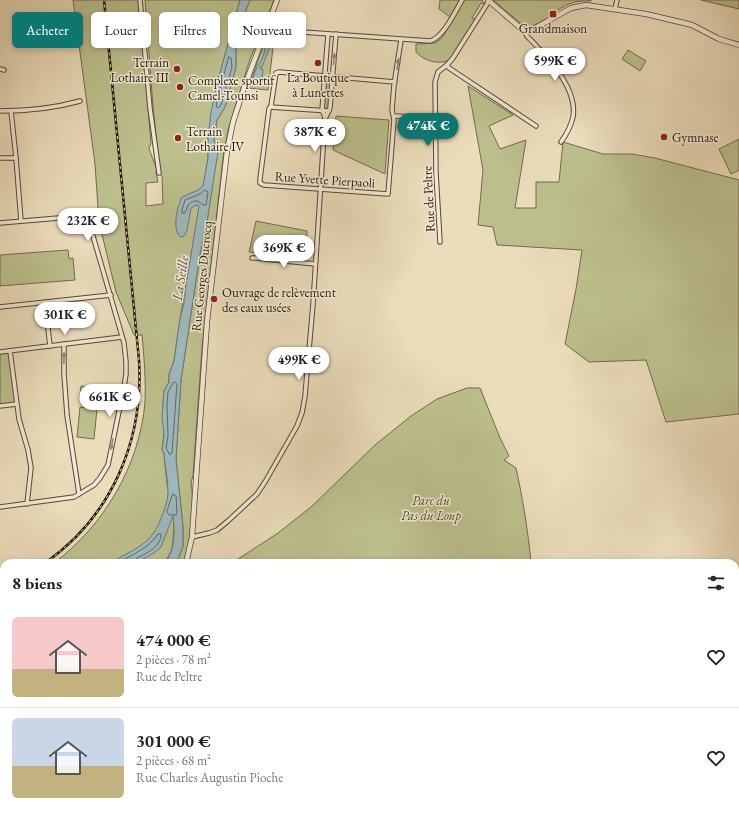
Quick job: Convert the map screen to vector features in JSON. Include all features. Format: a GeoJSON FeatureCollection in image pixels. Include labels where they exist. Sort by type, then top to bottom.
{"type":"FeatureCollection","features":[{"type":"Feature","properties":{"kind":"street"},"geometry":{"type":"LineString","coordinates":[[140,0],[150,108],[158,173]]}},
{"type":"Feature","properties":{"kind":"street","name":"Rue Georges Ducrocq"},"geometry":{"type":"LineString","coordinates":[[273,12],[277,0]]}},
{"type":"Feature","properties":{"kind":"street"},"geometry":{"type":"LineString","coordinates":[[306,32],[430,41],[438,38],[462,0]]}},
{"type":"Feature","properties":{"kind":"street"},"geometry":{"type":"LineString","coordinates":[[614,9],[617,0]]}},
{"type":"Feature","properties":{"kind":"street"},"geometry":{"type":"LineString","coordinates":[[488,1],[525,32],[527,36],[547,56],[569,90],[573,106],[572,119],[561,142]]}},
{"type":"Feature","properties":{"kind":"street","name":"Rue de Peltre"},"geometry":{"type":"LineString","coordinates":[[440,242],[436,173],[436,75],[451,62],[488,1]]}},
{"type":"Feature","properties":{"kind":"street"},"geometry":{"type":"LineString","coordinates":[[525,32],[530,31],[576,6],[592,6],[646,14],[692,25],[719,39],[739,45]]}},
{"type":"Feature","properties":{"kind":"street"},"geometry":{"type":"LineString","coordinates":[[192,537],[216,530],[254,498],[263,486],[300,420],[306,396],[325,119],[322,111],[328,34]]}},
{"type":"Feature","properties":{"kind":"street"},"geometry":{"type":"LineString","coordinates":[[325,119],[329,112],[336,34]]}},
{"type":"Feature","properties":{"kind":"street"},"geometry":{"type":"LineString","coordinates":[[401,40],[392,110],[394,116],[435,118]]}},
{"type":"Feature","properties":{"kind":"street","name":"Rue Georges Ducrocq"},"geometry":{"type":"LineString","coordinates":[[187,559],[192,537],[206,327],[227,151],[234,118],[258,48]]}},
{"type":"Feature","properties":{"kind":"street"},"geometry":{"type":"LineString","coordinates":[[446,65],[536,126]]}},
{"type":"Feature","properties":{"kind":"street"},"geometry":{"type":"LineString","coordinates":[[329,112],[270,107],[276,73],[279,72],[395,82]]}},
{"type":"Feature","properties":{"kind":"street"},"geometry":{"type":"LineString","coordinates":[[0,110],[11,111],[64,105],[80,101]]}},
{"type":"Feature","properties":{"kind":"street","name":"Rue Yvette Pierpaoli"},"geometry":{"type":"LineString","coordinates":[[270,107],[260,183],[264,185],[388,194],[394,116]]}},
{"type":"Feature","properties":{"kind":"street"},"geometry":{"type":"LineString","coordinates":[[11,111],[21,221]]}},
{"type":"Feature","properties":{"kind":"street"},"geometry":{"type":"LineString","coordinates":[[0,158],[16,158]]}},
{"type":"Feature","properties":{"kind":"street"},"geometry":{"type":"LineString","coordinates":[[0,223],[82,216],[88,219],[111,294],[122,337],[126,374],[108,465],[100,478],[88,489],[79,494],[63,499],[0,508]]}},
{"type":"Feature","properties":{"kind":"street"},"geometry":{"type":"LineString","coordinates":[[252,258],[315,264]]}},
{"type":"Feature","properties":{"kind":"street"},"geometry":{"type":"LineString","coordinates":[[0,307],[111,294]]}},
{"type":"Feature","properties":{"kind":"street"},"geometry":{"type":"LineString","coordinates":[[45,302],[50,346]]}},
{"type":"Feature","properties":{"kind":"street"},"geometry":{"type":"LineString","coordinates":[[0,352],[122,337]]}},
{"type":"Feature","properties":{"kind":"street"},"geometry":{"type":"LineString","coordinates":[[64,344],[64,374],[67,415],[79,494]]}},
{"type":"Feature","properties":{"kind":"street"},"geometry":{"type":"LineString","coordinates":[[10,351],[17,404],[31,468],[27,504]]}},
{"type":"Feature","properties":{"kind":"street"},"geometry":{"type":"LineString","coordinates":[[0,406],[17,404]]}},
{"type":"Feature","properties":{"kind":"green space"},"geometry":{"type":"Polygon","coordinates":[[[73,0],[139,0],[140,12],[91,12],[91,48],[143,48],[151,143],[149,149],[158,172],[156,172],[158,182],[146,183],[146,206],[163,204],[162,176],[159,173],[149,48],[151,48],[151,12],[146,12],[145,0],[240,0],[237,12],[228,12],[228,44],[217,84],[208,138],[208,158],[206,171],[174,361],[169,374],[169,382],[164,391],[164,436],[162,449],[173,515],[174,531],[172,549],[167,559],[59,559],[89,531],[116,492],[136,448],[142,425],[145,402],[142,335],[134,335],[116,292],[99,222],[95,164],[79,48],[83,48],[83,12],[75,12],[73,0]]]}},
{"type":"Feature","properties":{"kind":"green space"},"geometry":{"type":"Polygon","coordinates":[[[250,0],[274,0],[269,12],[245,12],[250,0]]]}},
{"type":"Feature","properties":{"kind":"green space"},"geometry":{"type":"Polygon","coordinates":[[[440,0],[482,0],[484,4],[481,3],[472,18],[475,19],[472,25],[450,60],[436,62],[427,60],[419,55],[416,52],[416,44],[435,43],[442,38],[453,19],[439,9],[440,0]]]}},
{"type":"Feature","properties":{"kind":"green space"},"geometry":{"type":"Polygon","coordinates":[[[493,0],[591,1],[579,1],[570,4],[529,28],[525,27],[493,0]]]}},
{"type":"Feature","properties":{"kind":"green space"},"geometry":{"type":"Polygon","coordinates":[[[701,0],[739,0],[739,9],[701,0]]]}},
{"type":"Feature","properties":{"kind":"green space"},"geometry":{"type":"Polygon","coordinates":[[[236,48],[254,48],[228,130],[223,158],[202,348],[193,476],[191,482],[192,502],[189,543],[186,559],[178,559],[183,546],[183,527],[176,459],[181,380],[200,254],[207,222],[217,147],[214,141],[217,120],[225,107],[236,67],[236,48]]]}},
{"type":"Feature","properties":{"kind":"green space"},"geometry":{"type":"Polygon","coordinates":[[[262,48],[273,48],[268,90],[248,88],[262,48]]]}},
{"type":"Feature","properties":{"kind":"green space"},"geometry":{"type":"Polygon","coordinates":[[[628,50],[646,61],[640,71],[622,59],[628,50]]]}},
{"type":"Feature","properties":{"kind":"green space"},"geometry":{"type":"Polygon","coordinates":[[[326,80],[331,81],[328,109],[324,109],[326,80]]]}},
{"type":"Feature","properties":{"kind":"green space"},"geometry":{"type":"Polygon","coordinates":[[[468,86],[513,115],[489,126],[500,149],[526,140],[515,208],[536,208],[536,182],[559,182],[563,142],[603,154],[632,154],[655,158],[739,180],[739,414],[666,422],[646,360],[589,362],[565,344],[582,250],[497,245],[493,227],[478,225],[483,170],[468,86]]]}},
{"type":"Feature","properties":{"kind":"green space"},"geometry":{"type":"Polygon","coordinates":[[[336,116],[389,120],[385,174],[333,150],[336,116]]]}},
{"type":"Feature","properties":{"kind":"green space"},"geometry":{"type":"Polygon","coordinates":[[[739,139],[739,170],[731,174],[719,149],[739,139]]]}},
{"type":"Feature","properties":{"kind":"green space"},"geometry":{"type":"Polygon","coordinates":[[[256,221],[307,231],[306,259],[249,252],[256,221]]]}},
{"type":"Feature","properties":{"kind":"green space"},"geometry":{"type":"Polygon","coordinates":[[[68,250],[69,259],[73,258],[75,280],[0,286],[0,255],[68,250]]]}},
{"type":"Feature","properties":{"kind":"green space"},"geometry":{"type":"Polygon","coordinates":[[[10,351],[17,404],[0,406],[0,352],[10,351]]]}},
{"type":"Feature","properties":{"kind":"green space"},"geometry":{"type":"Polygon","coordinates":[[[81,386],[99,388],[98,399],[80,397],[81,386]]]}},
{"type":"Feature","properties":{"kind":"green space","name":"Parc du Pas du Loup"},"geometry":{"type":"Polygon","coordinates":[[[467,388],[480,388],[500,438],[509,456],[504,460],[516,468],[525,516],[530,559],[238,559],[278,533],[311,507],[375,445],[411,416],[437,399],[467,388]]]}},
{"type":"Feature","properties":{"kind":"green space"},"geometry":{"type":"Polygon","coordinates":[[[80,407],[97,409],[94,439],[77,437],[80,407]]]}},
{"type":"Feature","properties":{"kind":"water"},"geometry":{"type":"Polygon","coordinates":[[[240,0],[250,0],[245,12],[237,12],[240,0]]]}},
{"type":"Feature","properties":{"kind":"water"},"geometry":{"type":"Polygon","coordinates":[[[228,44],[228,48],[236,48],[236,67],[225,107],[217,120],[214,141],[218,152],[207,222],[200,254],[181,380],[176,459],[183,527],[183,546],[178,559],[167,559],[171,553],[174,534],[173,516],[161,547],[154,553],[143,559],[118,559],[148,540],[158,526],[167,501],[168,483],[162,449],[164,436],[162,417],[164,391],[169,382],[169,374],[174,361],[199,206],[196,205],[191,208],[187,230],[184,236],[180,237],[178,233],[176,228],[176,217],[178,206],[182,197],[198,190],[203,186],[208,158],[208,138],[211,112],[228,44]]]}},
{"type":"Feature","properties":{"kind":"water"},"geometry":{"type":"Polygon","coordinates":[[[265,48],[269,48],[262,67],[260,67],[260,69],[263,69],[262,79],[259,83],[254,84],[253,78],[255,72],[263,57],[265,48]]]}},
{"type":"Feature","properties":{"kind":"railway"},"geometry":{"type":"LineString","coordinates":[[50,559],[68,544],[89,523],[106,499],[119,474],[129,447],[136,419],[139,390],[139,360],[104,0]]}},
{"type":"Feature","properties":{"kind":"place","name":"Grandmaison"},"geometry":{"type":"Point","coordinates":[553,14]}},
{"type":"Feature","properties":{"kind":"place","name":"La Boutique à Lunettes"},"geometry":{"type":"Point","coordinates":[318,63]}},
{"type":"Feature","properties":{"kind":"place","name":"Terrain Lothaire III"},"geometry":{"type":"Point","coordinates":[177,69]}},
{"type":"Feature","properties":{"kind":"place","name":"Complexe sportif Camel-Tounsi"},"geometry":{"type":"Point","coordinates":[180,87]}},
{"type":"Feature","properties":{"kind":"place","name":"Gymnase"},"geometry":{"type":"Point","coordinates":[664,137]}},
{"type":"Feature","properties":{"kind":"place","name":"Terrain Lothaire IV"},"geometry":{"type":"Point","coordinates":[178,138]}},
{"type":"Feature","properties":{"kind":"place","name":"Ouvrage de relèvement des eaux usées"},"geometry":{"type":"Point","coordinates":[214,299]}},
{"type":"Feature","properties":{"kind":"water label","name":"La Seille"},"geometry":{"type":"Point","coordinates":[180,278]}}]}
